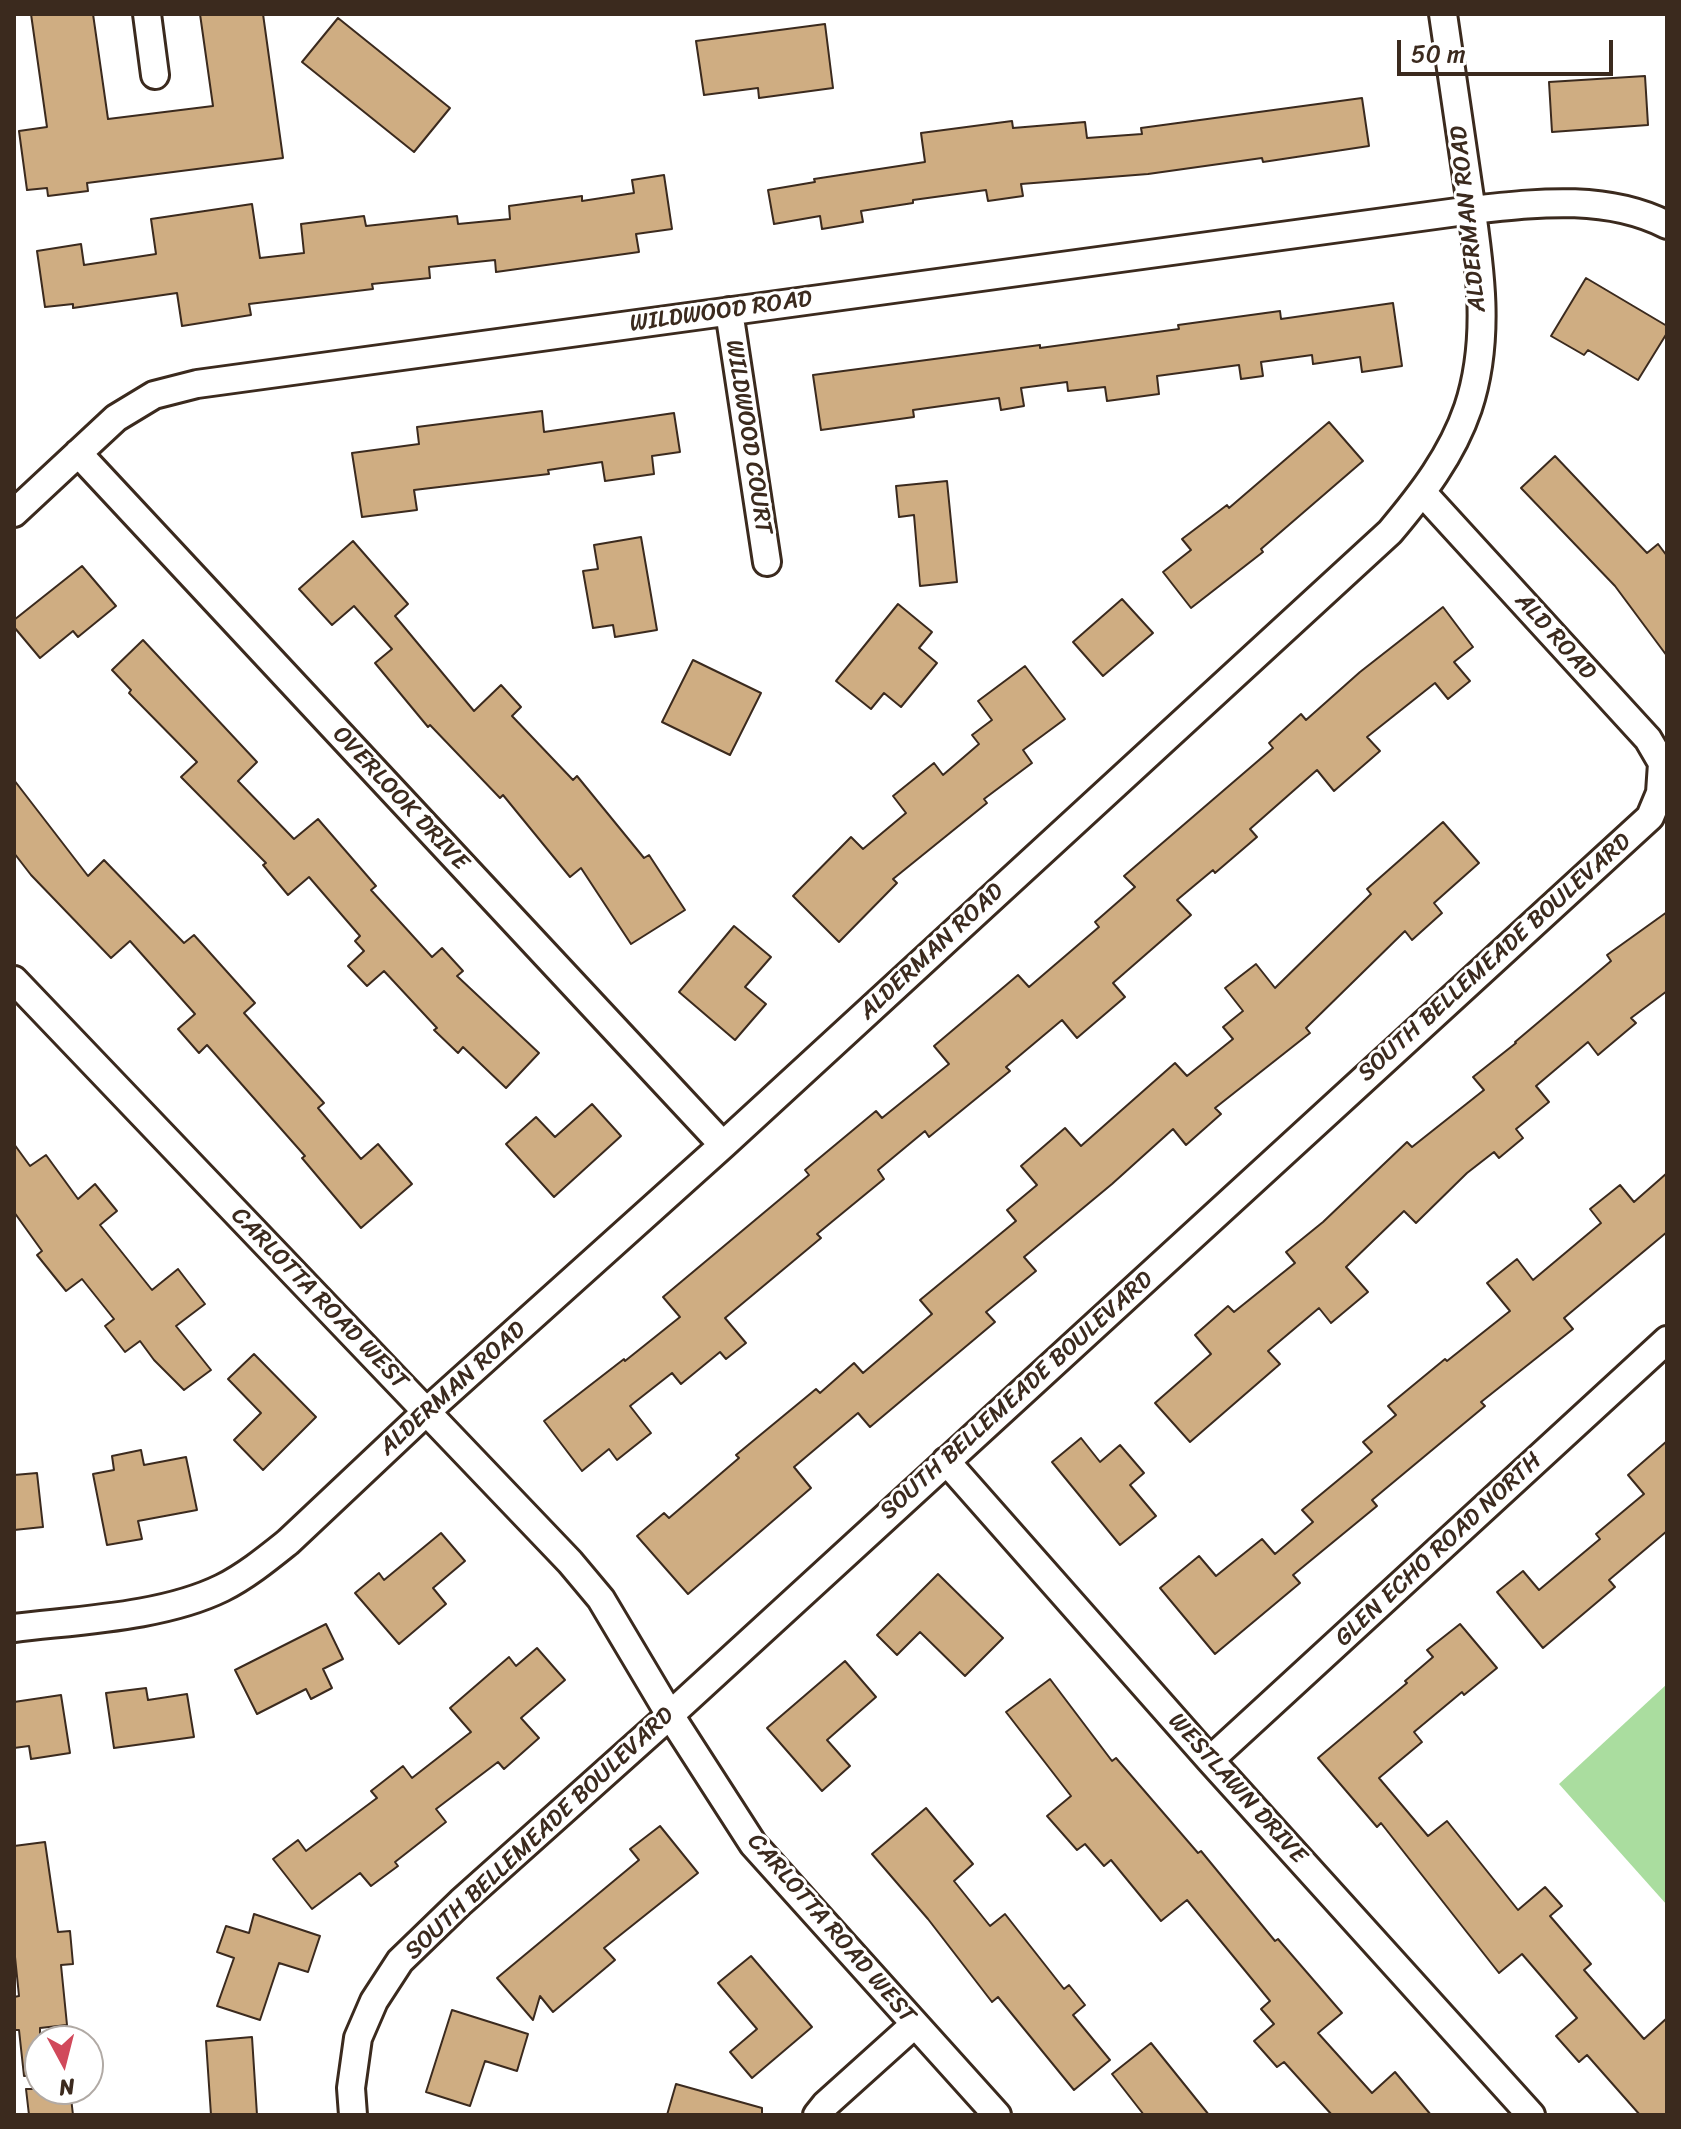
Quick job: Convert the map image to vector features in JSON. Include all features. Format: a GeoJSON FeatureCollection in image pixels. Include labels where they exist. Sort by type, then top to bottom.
{"type":"FeatureCollection","features":[{"type":"Feature","properties":{"kind":"street"},"geometry":{"type":"LineString","coordinates":[[147,14],[155,75]]}},
{"type":"Feature","properties":{"kind":"street","name":"ALDERMAN ROAD"},"geometry":{"type":"LineString","coordinates":[[14,1628],[144,1611],[179,1603],[221,1588],[265,1561],[1390,532],[1423,493],[1446,457],[1468,408],[1481,349],[1481,279],[1443,14]]}},
{"type":"Feature","properties":{"kind":"street","name":"WILDWOOD ROAD"},"geometry":{"type":"LineString","coordinates":[[14,513],[116,418],[154,395],[197,384],[1472,210],[1581,202],[1630,210],[1667,225]]}},
{"type":"Feature","properties":{"kind":"street","name":"WILDWOOD COURT"},"geometry":{"type":"LineString","coordinates":[[729,311],[767,562]]}},
{"type":"Feature","properties":{"kind":"street","name":"OVERLOOK DRIVE"},"geometry":{"type":"LineString","coordinates":[[78,453],[723,1145]]}},
{"type":"Feature","properties":{"kind":"street","name":"ALD ROAD"},"geometry":{"type":"LineString","coordinates":[[1423,493],[1648,739],[1662,763],[1660,793]]}},
{"type":"Feature","properties":{"kind":"street","name":"SOUTH BELLEMEADE BOULEVARD"},"geometry":{"type":"LineString","coordinates":[[353,2115],[351,2088],[358,2038],[374,2001],[400,1961],[1650,817],[1660,793]]}},
{"type":"Feature","properties":{"kind":"street","name":"CARLOTTA ROAD WEST"},"geometry":{"type":"LineString","coordinates":[[14,980],[570,1562],[601,1599],[670,1715],[753,1844],[997,2115]]}},
{"type":"Feature","properties":{"kind":"street","name":"GLEN ECHO ROAD NORTH"},"geometry":{"type":"LineString","coordinates":[[1210,1760],[1667,1340]]}},
{"type":"Feature","properties":{"kind":"street","name":"WESTLAWN DRIVE"},"geometry":{"type":"LineString","coordinates":[[946,1461],[1210,1760],[1531,2115]]}},
{"type":"Feature","properties":{"kind":"street"},"geometry":{"type":"LineString","coordinates":[[817,2115],[915,2024]]}},
{"type":"Feature","properties":{"kind":"green space"},"geometry":{"type":"Polygon","coordinates":[[[1667,1684],[1667,1905],[1559,1784],[1667,1684]]]}},
{"type":"Feature","properties":{"kind":"building"},"geometry":{"type":"Polygon","coordinates":[[[31,14],[93,14],[108,119],[213,106],[200,14],[263,14],[283,158],[87,183],[88,191],[48,196],[47,188],[27,190],[19,131],[47,127],[31,14]]]}},
{"type":"Feature","properties":{"kind":"building"},"geometry":{"type":"Polygon","coordinates":[[[338,18],[450,108],[414,152],[302,62],[338,18]]]}},
{"type":"Feature","properties":{"kind":"building"},"geometry":{"type":"Polygon","coordinates":[[[825,24],[833,88],[759,98],[758,88],[704,95],[696,41],[825,24]]]}},
{"type":"Feature","properties":{"kind":"building"},"geometry":{"type":"Polygon","coordinates":[[[1645,76],[1648,125],[1552,132],[1549,82],[1645,76]]]}},
{"type":"Feature","properties":{"kind":"building"},"geometry":{"type":"Polygon","coordinates":[[[1362,98],[1369,146],[1263,162],[1262,158],[1148,174],[1021,184],[1023,196],[988,201],[986,190],[913,200],[913,203],[861,211],[863,222],[822,229],[820,216],[774,224],[768,190],[815,182],[814,179],[925,162],[921,133],[1012,121],[1013,128],[1085,122],[1087,138],[1142,134],[1141,128],[1362,98]]]}},
{"type":"Feature","properties":{"kind":"building"},"geometry":{"type":"Polygon","coordinates":[[[664,175],[672,229],[636,234],[639,252],[496,272],[495,260],[429,267],[430,278],[372,284],[373,289],[249,304],[251,315],[182,326],[177,293],[73,308],[73,304],[45,307],[37,251],[81,244],[84,265],[156,254],[151,219],[252,204],[260,258],[304,253],[301,224],[364,216],[366,226],[457,216],[458,224],[510,219],[509,206],[582,196],[582,201],[634,193],[632,180],[664,175]]]}},
{"type":"Feature","properties":{"kind":"building"},"geometry":{"type":"Polygon","coordinates":[[[1586,278],[1667,326],[1667,333],[1638,380],[1588,350],[1584,355],[1551,336],[1586,278]]]}},
{"type":"Feature","properties":{"kind":"building"},"geometry":{"type":"Polygon","coordinates":[[[1393,303],[1402,366],[1362,372],[1360,357],[1313,364],[1312,355],[1261,362],[1263,376],[1241,379],[1239,365],[1157,376],[1159,394],[1107,401],[1105,387],[1068,391],[1067,382],[1021,388],[1024,406],[1001,410],[999,398],[913,410],[914,417],[821,430],[813,375],[1179,329],[1178,325],[1280,311],[1281,319],[1393,303]]]}},
{"type":"Feature","properties":{"kind":"building"},"geometry":{"type":"Polygon","coordinates":[[[542,411],[544,432],[674,413],[680,452],[652,456],[654,474],[605,481],[602,462],[548,470],[549,474],[414,490],[417,510],[362,517],[352,453],[419,444],[417,427],[542,411]]]}},
{"type":"Feature","properties":{"kind":"building"},"geometry":{"type":"Polygon","coordinates":[[[1329,422],[1363,461],[1261,549],[1263,552],[1191,608],[1163,572],[1191,550],[1182,539],[1227,505],[1229,508],[1329,422]]]}},
{"type":"Feature","properties":{"kind":"building"},"geometry":{"type":"Polygon","coordinates":[[[1555,456],[1647,553],[1658,544],[1667,556],[1667,656],[1615,586],[1521,488],[1555,456]]]}},
{"type":"Feature","properties":{"kind":"building"},"geometry":{"type":"Polygon","coordinates":[[[947,481],[957,582],[920,586],[914,515],[899,517],[896,486],[947,481]]]}},
{"type":"Feature","properties":{"kind":"building"},"geometry":{"type":"Polygon","coordinates":[[[641,537],[657,630],[615,637],[613,625],[593,628],[583,571],[598,569],[594,545],[641,537]]]}},
{"type":"Feature","properties":{"kind":"building"},"geometry":{"type":"Polygon","coordinates":[[[353,541],[408,604],[395,616],[474,711],[501,685],[521,707],[512,716],[573,780],[577,776],[644,858],[649,855],[685,910],[631,944],[581,868],[570,877],[503,795],[500,798],[430,725],[428,727],[375,663],[392,649],[354,606],[332,625],[299,589],[353,541]]]}},
{"type":"Feature","properties":{"kind":"building"},"geometry":{"type":"Polygon","coordinates":[[[82,566],[116,606],[78,637],[73,631],[40,658],[14,627],[14,620],[82,566]]]}},
{"type":"Feature","properties":{"kind":"building"},"geometry":{"type":"Polygon","coordinates":[[[1122,599],[1153,633],[1103,676],[1073,642],[1122,599]]]}},
{"type":"Feature","properties":{"kind":"building"},"geometry":{"type":"Polygon","coordinates":[[[898,604],[932,632],[919,648],[937,663],[901,707],[884,693],[871,709],[836,681],[898,604]]]}},
{"type":"Feature","properties":{"kind":"building"},"geometry":{"type":"Polygon","coordinates":[[[1443,607],[1473,647],[1454,662],[1470,681],[1448,699],[1435,683],[1367,737],[1380,751],[1334,791],[1317,770],[1250,829],[1257,837],[1177,900],[1191,915],[1113,983],[1125,997],[1077,1038],[1062,1020],[1006,1067],[1010,1071],[929,1137],[925,1131],[878,1170],[884,1179],[817,1234],[821,1238],[725,1318],[746,1343],[726,1359],[720,1352],[681,1384],[672,1373],[630,1406],[651,1433],[617,1460],[609,1449],[582,1471],[544,1421],[680,1317],[663,1297],[809,1175],[805,1170],[876,1111],[882,1118],[949,1064],[934,1046],[1018,975],[1029,987],[1099,927],[1095,922],[1135,887],[1124,876],[1273,748],[1269,743],[1301,714],[1306,720],[1360,672],[1443,607]]]}},
{"type":"Feature","properties":{"kind":"building"},"geometry":{"type":"Polygon","coordinates":[[[143,640],[257,762],[238,781],[294,839],[318,819],[376,886],[371,890],[432,957],[442,948],[463,971],[457,976],[539,1053],[506,1088],[463,1047],[458,1053],[434,1030],[437,1028],[384,971],[367,986],[348,966],[364,951],[355,941],[360,936],[309,877],[288,895],[263,865],[266,863],[181,777],[197,762],[129,693],[131,690],[112,670],[143,640]]]}},
{"type":"Feature","properties":{"kind":"building"},"geometry":{"type":"Polygon","coordinates":[[[693,660],[761,693],[730,755],[662,722],[693,660]]]}},
{"type":"Feature","properties":{"kind":"building"},"geometry":{"type":"Polygon","coordinates":[[[1025,666],[1065,719],[1023,750],[1032,763],[984,799],[987,803],[893,879],[897,883],[839,942],[793,896],[851,837],[863,849],[906,813],[893,796],[934,763],[943,775],[979,744],[972,735],[992,720],[978,701],[1025,666]]]}},
{"type":"Feature","properties":{"kind":"building"},"geometry":{"type":"Polygon","coordinates":[[[14,780],[88,876],[104,860],[184,943],[194,935],[255,1003],[244,1013],[324,1103],[318,1108],[361,1159],[378,1144],[412,1184],[361,1228],[302,1158],[305,1156],[207,1045],[199,1053],[178,1029],[195,1014],[130,941],[111,958],[31,875],[14,853],[14,780]]]}},
{"type":"Feature","properties":{"kind":"building"},"geometry":{"type":"Polygon","coordinates":[[[1443,822],[1479,863],[1434,903],[1442,913],[1412,940],[1405,931],[1306,1028],[1310,1033],[1215,1108],[1221,1114],[1186,1145],[1173,1129],[1024,1257],[1036,1271],[986,1312],[995,1322],[870,1427],[858,1413],[794,1467],[811,1488],[688,1594],[637,1536],[664,1513],[669,1518],[739,1458],[736,1455],[816,1389],[820,1393],[854,1363],[863,1373],[932,1314],[920,1300],[1016,1221],[1007,1210],[1037,1185],[1021,1166],[1065,1128],[1081,1146],[1175,1063],[1187,1076],[1233,1039],[1223,1027],[1243,1011],[1225,988],[1256,964],[1275,988],[1371,894],[1367,889],[1443,822]]]}},
{"type":"Feature","properties":{"kind":"building"},"geometry":{"type":"Polygon","coordinates":[[[1667,912],[1667,991],[1631,1018],[1636,1023],[1598,1055],[1588,1042],[1536,1086],[1549,1102],[1516,1129],[1523,1138],[1499,1158],[1494,1152],[1467,1173],[1416,1223],[1404,1211],[1346,1267],[1368,1292],[1331,1323],[1319,1308],[1268,1351],[1280,1364],[1190,1442],[1155,1403],[1211,1354],[1195,1335],[1228,1306],[1234,1312],[1295,1263],[1286,1252],[1323,1222],[1407,1142],[1412,1147],[1484,1090],[1473,1077],[1611,961],[1607,955],[1667,912]]]}},
{"type":"Feature","properties":{"kind":"building"},"geometry":{"type":"Polygon","coordinates":[[[734,926],[771,957],[745,987],[766,1004],[735,1040],[679,992],[734,926]]]}},
{"type":"Feature","properties":{"kind":"building"},"geometry":{"type":"Polygon","coordinates":[[[592,1104],[621,1136],[554,1197],[506,1144],[536,1117],[555,1137],[592,1104]]]}},
{"type":"Feature","properties":{"kind":"building"},"geometry":{"type":"Polygon","coordinates":[[[14,1144],[30,1166],[46,1155],[78,1199],[95,1184],[117,1211],[100,1225],[152,1290],[178,1269],[205,1304],[176,1326],[211,1370],[184,1390],[140,1341],[125,1352],[105,1326],[114,1319],[82,1279],[66,1291],[37,1255],[42,1251],[14,1212],[14,1144]]]}},
{"type":"Feature","properties":{"kind":"building"},"geometry":{"type":"Polygon","coordinates":[[[1667,1173],[1667,1232],[1564,1318],[1573,1329],[1481,1402],[1485,1406],[1372,1500],[1377,1506],[1293,1575],[1300,1583],[1215,1654],[1160,1588],[1199,1556],[1216,1576],[1262,1539],[1275,1554],[1313,1522],[1302,1510],[1372,1452],[1363,1442],[1396,1415],[1388,1406],[1510,1311],[1487,1283],[1517,1259],[1533,1280],[1601,1223],[1590,1209],[1620,1185],[1634,1202],[1667,1173]]]}},
{"type":"Feature","properties":{"kind":"building"},"geometry":{"type":"Polygon","coordinates":[[[254,1354],[316,1417],[263,1470],[234,1440],[261,1413],[228,1379],[254,1354]]]}},
{"type":"Feature","properties":{"kind":"building"},"geometry":{"type":"Polygon","coordinates":[[[1081,1438],[1100,1462],[1120,1445],[1144,1473],[1130,1485],[1156,1516],[1120,1545],[1052,1462],[1081,1438]]]}},
{"type":"Feature","properties":{"kind":"building"},"geometry":{"type":"Polygon","coordinates":[[[1667,1441],[1667,1531],[1609,1580],[1615,1587],[1543,1648],[1497,1592],[1523,1571],[1539,1590],[1600,1539],[1596,1534],[1644,1494],[1628,1475],[1667,1441]]]}},
{"type":"Feature","properties":{"kind":"building"},"geometry":{"type":"Polygon","coordinates":[[[141,1450],[144,1465],[186,1457],[197,1510],[138,1521],[142,1539],[107,1545],[93,1474],[114,1470],[112,1456],[141,1450]]]}},
{"type":"Feature","properties":{"kind":"building"},"geometry":{"type":"Polygon","coordinates":[[[37,1473],[43,1527],[14,1530],[14,1475],[37,1473]]]}},
{"type":"Feature","properties":{"kind":"building"},"geometry":{"type":"Polygon","coordinates":[[[441,1533],[465,1561],[433,1588],[446,1604],[399,1644],[355,1593],[379,1573],[384,1580],[441,1533]]]}},
{"type":"Feature","properties":{"kind":"building"},"geometry":{"type":"Polygon","coordinates":[[[938,1574],[1003,1638],[965,1676],[920,1632],[897,1655],[877,1635],[938,1574]]]}},
{"type":"Feature","properties":{"kind":"building"},"geometry":{"type":"Polygon","coordinates":[[[326,1624],[343,1659],[323,1669],[332,1688],[311,1699],[306,1689],[257,1714],[235,1670],[326,1624]]]}},
{"type":"Feature","properties":{"kind":"building"},"geometry":{"type":"Polygon","coordinates":[[[1460,1624],[1497,1668],[1414,1732],[1422,1742],[1379,1778],[1428,1836],[1447,1821],[1518,1910],[1545,1887],[1562,1906],[1550,1916],[1591,1964],[1584,1970],[1644,2039],[1667,2018],[1667,2115],[1640,2115],[1587,2055],[1579,2062],[1556,2036],[1577,2018],[1522,1954],[1499,1973],[1381,1823],[1377,1827],[1318,1758],[1407,1683],[1405,1681],[1433,1657],[1427,1650],[1460,1624]]]}},
{"type":"Feature","properties":{"kind":"building"},"geometry":{"type":"Polygon","coordinates":[[[537,1648],[565,1680],[521,1718],[539,1738],[504,1769],[498,1762],[436,1809],[446,1822],[395,1862],[398,1866],[371,1886],[360,1873],[312,1909],[273,1859],[298,1840],[306,1851],[377,1798],[371,1791],[403,1766],[412,1778],[471,1732],[450,1708],[509,1657],[516,1666],[537,1648]]]}},
{"type":"Feature","properties":{"kind":"building"},"geometry":{"type":"Polygon","coordinates":[[[845,1661],[876,1697],[827,1740],[850,1766],[822,1791],[767,1728],[845,1661]]]}},
{"type":"Feature","properties":{"kind":"building"},"geometry":{"type":"Polygon","coordinates":[[[1050,1679],[1112,1761],[1116,1758],[1198,1853],[1201,1851],[1275,1941],[1278,1939],[1342,2013],[1318,2033],[1372,2093],[1395,2072],[1431,2115],[1332,2115],[1284,2062],[1277,2067],[1254,2041],[1274,2024],[1261,2009],[1270,2001],[1187,1900],[1161,1921],[1111,1860],[1104,1866],[1085,1844],[1077,1850],[1047,1816],[1071,1796],[1006,1712],[1050,1679]]]}},
{"type":"Feature","properties":{"kind":"building"},"geometry":{"type":"Polygon","coordinates":[[[146,1688],[148,1700],[187,1694],[194,1737],[114,1748],[106,1693],[146,1688]]]}},
{"type":"Feature","properties":{"kind":"building"},"geometry":{"type":"Polygon","coordinates":[[[61,1695],[70,1753],[31,1759],[29,1746],[14,1748],[14,1702],[61,1695]]]}},
{"type":"Feature","properties":{"kind":"building"},"geometry":{"type":"Polygon","coordinates":[[[926,1808],[973,1864],[954,1881],[990,1926],[1005,1914],[1064,1989],[1069,1985],[1085,2005],[1073,2015],[1110,2060],[1074,2090],[998,1997],[992,2002],[928,1919],[872,1854],[926,1808]]]}},
{"type":"Feature","properties":{"kind":"building"},"geometry":{"type":"Polygon","coordinates":[[[660,1826],[698,1873],[604,1948],[615,1960],[553,2012],[540,1996],[533,2020],[497,1978],[639,1860],[630,1849],[660,1826]]]}},
{"type":"Feature","properties":{"kind":"building"},"geometry":{"type":"Polygon","coordinates":[[[45,1842],[58,1932],[70,1931],[73,1964],[61,1965],[67,2025],[24,2025],[24,2076],[19,2030],[14,2030],[14,1997],[19,1996],[14,1947],[14,1846],[45,1842]]]}},
{"type":"Feature","properties":{"kind":"building"},"geometry":{"type":"Polygon","coordinates":[[[254,1914],[320,1936],[308,1972],[279,1963],[260,2020],[217,2006],[234,1958],[217,1952],[226,1926],[249,1933],[254,1914]]]}},
{"type":"Feature","properties":{"kind":"building"},"geometry":{"type":"Polygon","coordinates":[[[751,1956],[812,2027],[752,2078],[730,2052],[757,2029],[718,1983],[751,1956]]]}},
{"type":"Feature","properties":{"kind":"building"},"geometry":{"type":"Polygon","coordinates":[[[452,2010],[528,2034],[517,2071],[485,2061],[470,2106],[426,2092],[452,2010]]]}},
{"type":"Feature","properties":{"kind":"building"},"geometry":{"type":"Polygon","coordinates":[[[252,2037],[257,2115],[211,2115],[206,2041],[252,2037]]]}},
{"type":"Feature","properties":{"kind":"building"},"geometry":{"type":"Polygon","coordinates":[[[1151,2043],[1209,2115],[1144,2115],[1112,2074],[1151,2043]]]}},
{"type":"Feature","properties":{"kind":"building"},"geometry":{"type":"Polygon","coordinates":[[[676,2084],[762,2108],[762,2115],[667,2115],[676,2084]]]}},
{"type":"Feature","properties":{"kind":"building"},"geometry":{"type":"Polygon","coordinates":[[[28,2105],[72,2105],[73,2115],[29,2115],[28,2105]]]}}]}
